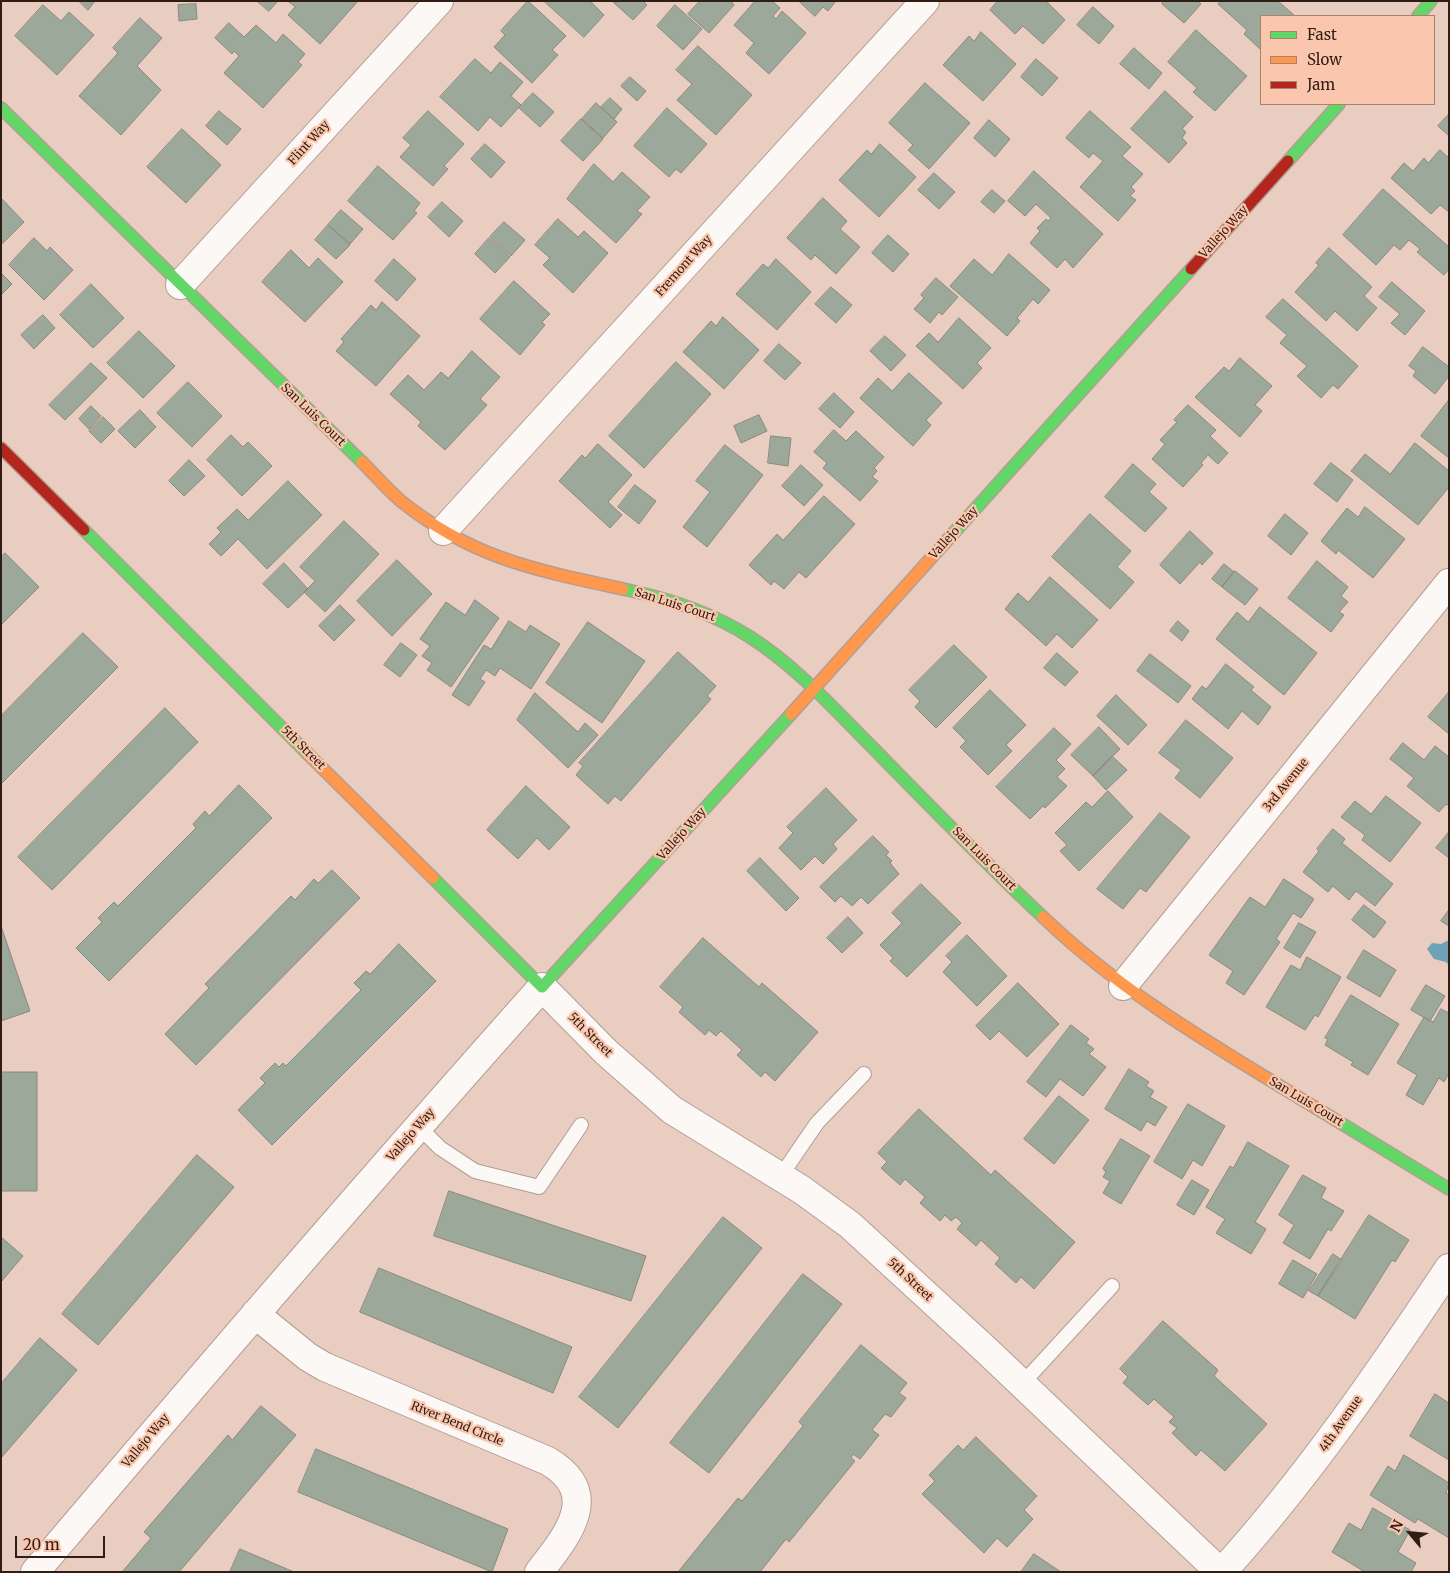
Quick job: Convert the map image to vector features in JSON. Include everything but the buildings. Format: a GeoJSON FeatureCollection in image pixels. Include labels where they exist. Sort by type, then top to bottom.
{"type":"FeatureCollection","features":[{"type":"Feature","properties":{"kind":"street","name":"Flint Way"},"geometry":{"type":"LineString","coordinates":[[180,285],[439,1]]}},
{"type":"Feature","properties":{"kind":"street","name":"Fremont Way"},"geometry":{"type":"LineString","coordinates":[[443,531],[925,1]]}},
{"type":"Feature","properties":{"kind":"street"},"geometry":{"type":"LineString","coordinates":[[1419,15],[1431,1]]}},
{"type":"Feature","properties":{"kind":"street","name":"Vallejo Way"},"geometry":{"type":"LineString","coordinates":[[35,1572],[418,1126],[1338,105]]}},
{"type":"Feature","properties":{"kind":"street","name":"San Luis Court"},"geometry":{"type":"LineString","coordinates":[[1,108],[400,500],[443,531],[499,558],[648,595],[725,622],[766,648],[813,688],[1036,911],[1074,946],[1123,986],[1200,1038],[1449,1189]]}},
{"type":"Feature","properties":{"kind":"street","name":"5th Street"},"geometry":{"type":"LineString","coordinates":[[1,448],[606,1052],[672,1110],[826,1206],[850,1225],[1221,1572]]}},
{"type":"Feature","properties":{"kind":"street","name":"3rd Avenue"},"geometry":{"type":"LineString","coordinates":[[1123,986],[1449,583]]}},
{"type":"Feature","properties":{"kind":"street","name":"4th Avenue"},"geometry":{"type":"LineString","coordinates":[[1221,1572],[1268,1521],[1320,1453],[1449,1268]]}},
{"type":"Feature","properties":{"kind":"street","name":"River Bend Circle"},"geometry":{"type":"LineString","coordinates":[[255,1314],[308,1357],[325,1367],[384,1394],[548,1462],[564,1472],[577,1496],[577,1511],[563,1541],[539,1572]]}},
{"type":"Feature","properties":{"kind":"lane"},"geometry":{"type":"LineString","coordinates":[[780,1177],[817,1123],[864,1074]]}},
{"type":"Feature","properties":{"kind":"lane"},"geometry":{"type":"LineString","coordinates":[[418,1126],[440,1148],[475,1171],[539,1187],[581,1125]]}},
{"type":"Feature","properties":{"kind":"lane"},"geometry":{"type":"LineString","coordinates":[[1022,1384],[1112,1286]]}},
{"type":"Feature","properties":{"kind":"water"},"geometry":{"type":"Polygon","coordinates":[[[1449,940],[1449,965],[1446,962],[1434,959],[1427,949],[1432,943],[1441,944],[1449,940]]]}},
{"type":"Feature","properties":{"kind":"traffic: fast"},"geometry":{"type":"LineString","coordinates":[[1419,15],[1431,1]]}},
{"type":"Feature","properties":{"kind":"traffic: fast"},"geometry":{"type":"LineString","coordinates":[[1288,161],[1338,105]]}},
{"type":"Feature","properties":{"kind":"traffic: fast"},"geometry":{"type":"LineString","coordinates":[[1,108],[362,462]]}},
{"type":"Feature","properties":{"kind":"traffic: fast"},"geometry":{"type":"LineString","coordinates":[[932,557],[1191,269]]}},
{"type":"Feature","properties":{"kind":"traffic: fast"},"geometry":{"type":"LineString","coordinates":[[84,530],[308,754]]}},
{"type":"Feature","properties":{"kind":"traffic: fast"},"geometry":{"type":"LineString","coordinates":[[623,589],[688,607],[720,620],[750,637],[784,662],[829,704],[957,834],[1043,917]]}},
{"type":"Feature","properties":{"kind":"traffic: fast"},"geometry":{"type":"LineString","coordinates":[[433,878],[542,987],[791,714]]}},
{"type":"Feature","properties":{"kind":"traffic: fast"},"geometry":{"type":"LineString","coordinates":[[1316,1108],[1449,1189]]}},
{"type":"Feature","properties":{"kind":"traffic: slow"},"geometry":{"type":"LineString","coordinates":[[362,462],[402,502],[455,537],[481,550],[534,568],[623,589]]}},
{"type":"Feature","properties":{"kind":"traffic: slow"},"geometry":{"type":"LineString","coordinates":[[791,714],[932,557]]}},
{"type":"Feature","properties":{"kind":"traffic: slow"},"geometry":{"type":"LineString","coordinates":[[308,754],[433,878]]}},
{"type":"Feature","properties":{"kind":"traffic: slow"},"geometry":{"type":"LineString","coordinates":[[1043,917],[1106,972],[1174,1020],[1316,1108]]}},
{"type":"Feature","properties":{"kind":"traffic: jam"},"geometry":{"type":"LineString","coordinates":[[1191,269],[1288,161]]}},
{"type":"Feature","properties":{"kind":"traffic: jam"},"geometry":{"type":"LineString","coordinates":[[1,448],[84,530]]}}]}
